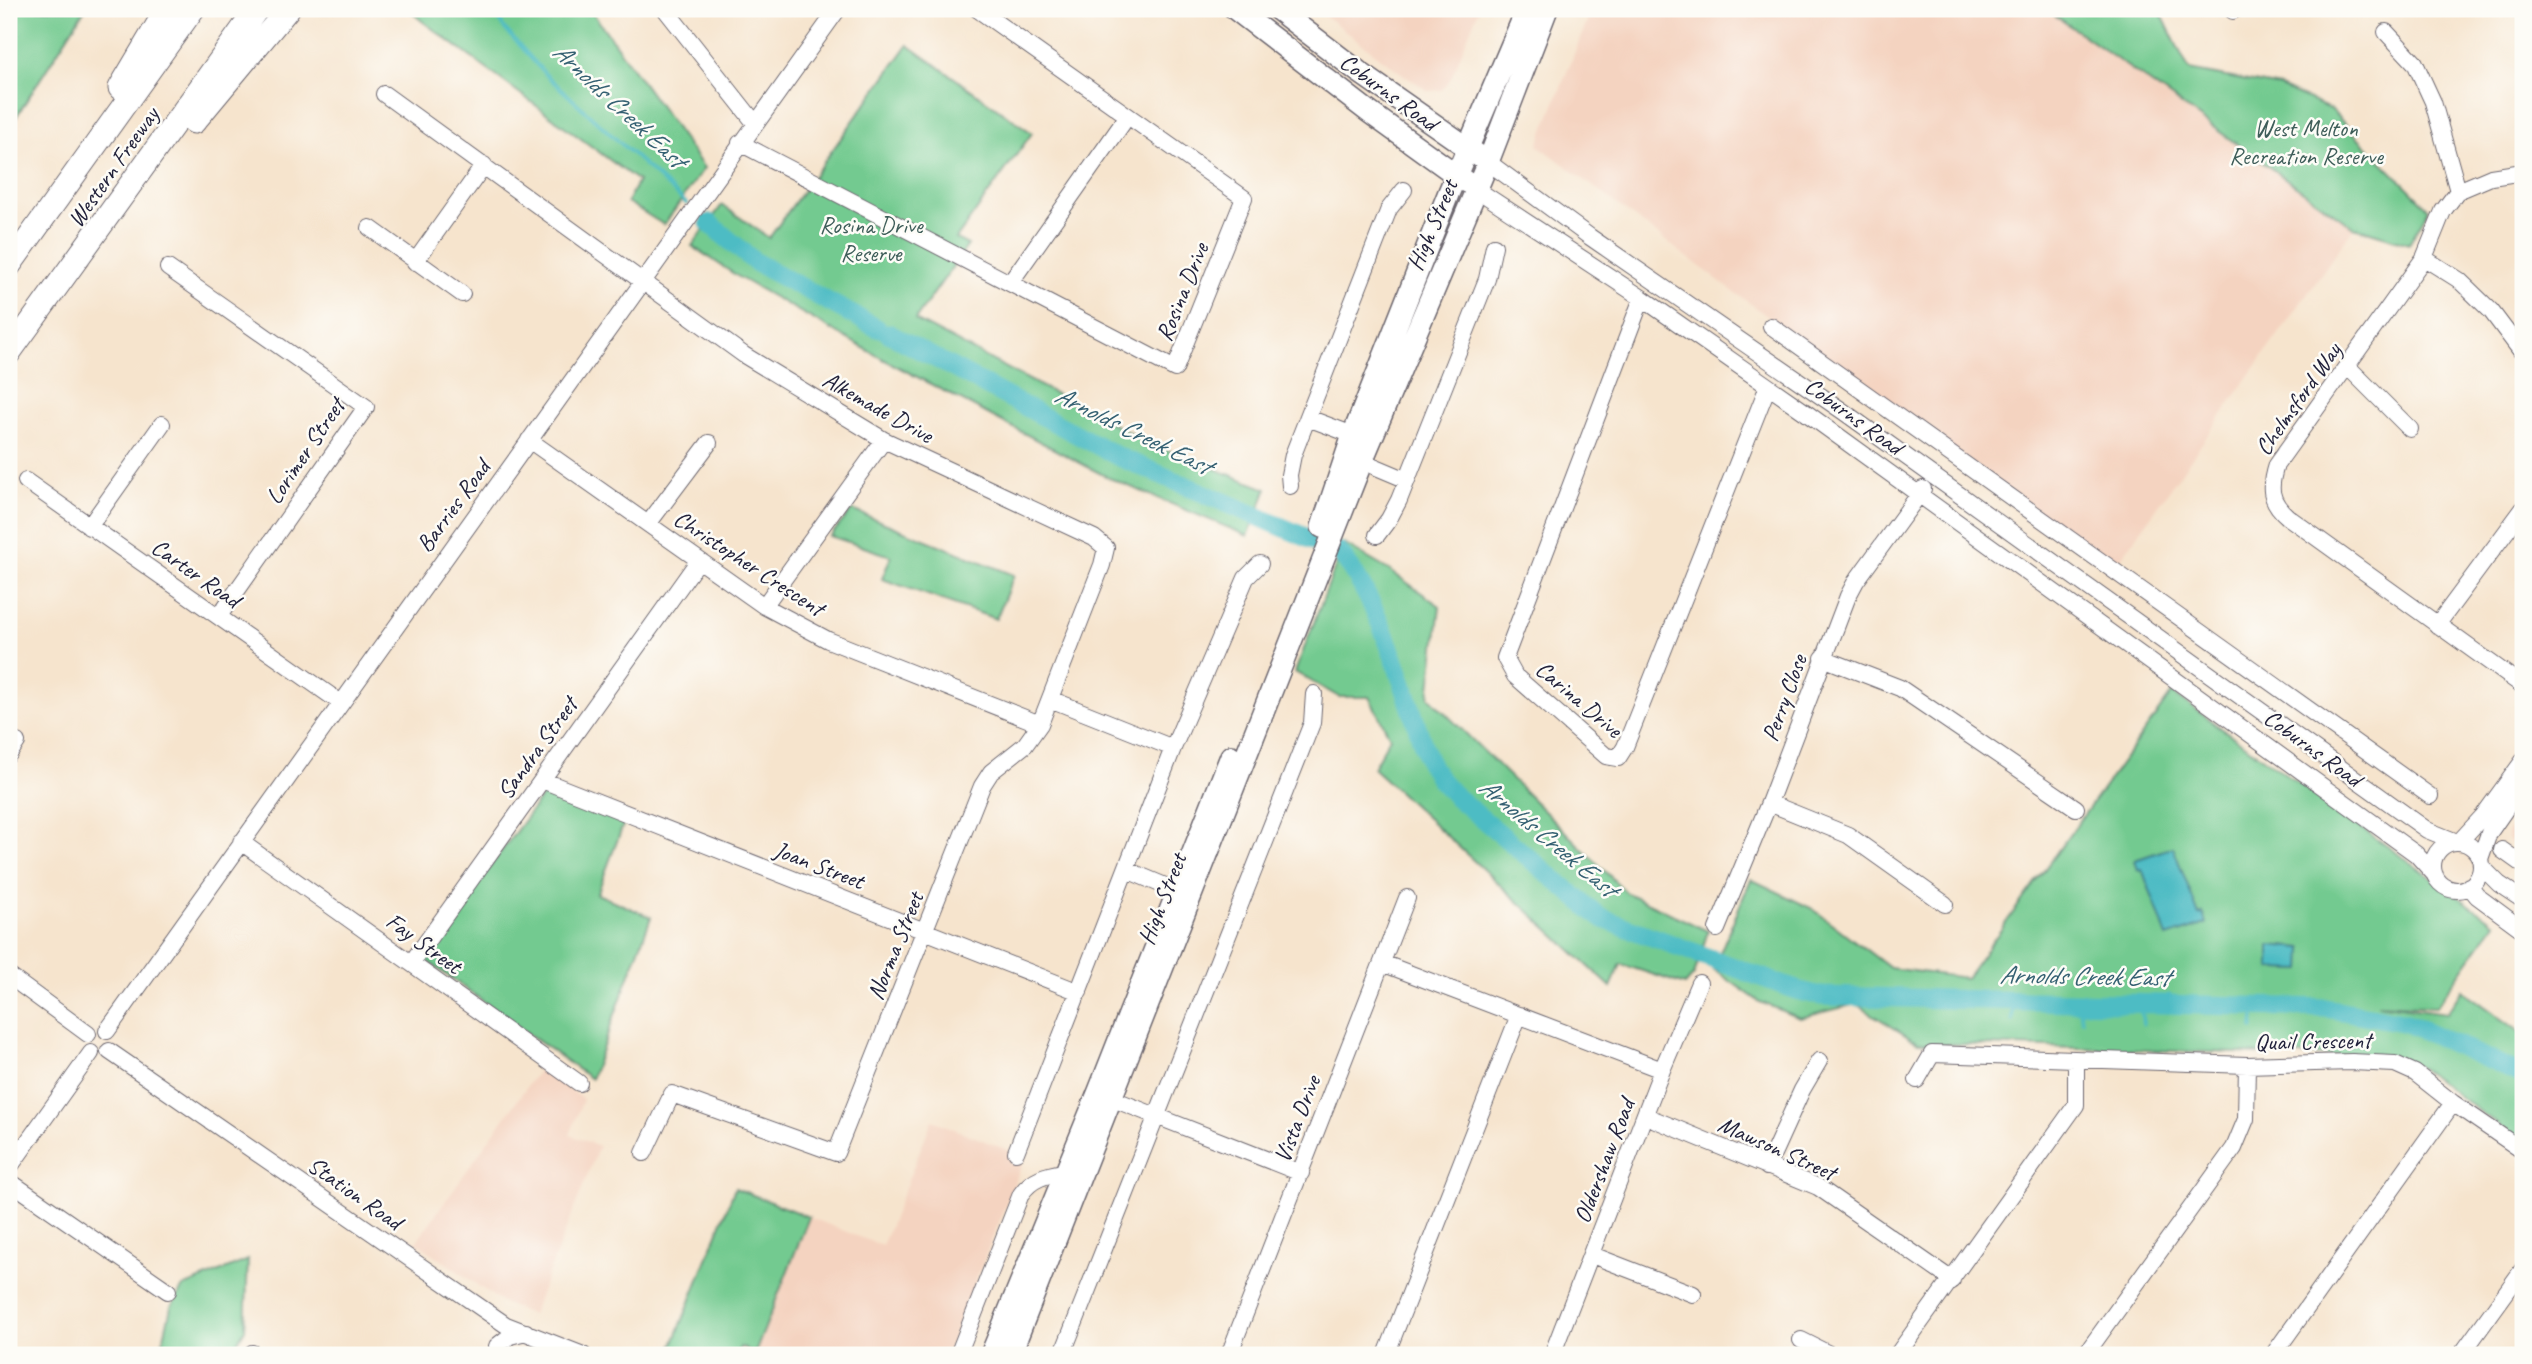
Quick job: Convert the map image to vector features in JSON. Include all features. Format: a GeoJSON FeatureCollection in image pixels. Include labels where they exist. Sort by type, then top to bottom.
{"type":"FeatureCollection","features":[{"type":"Feature","properties":{"kind":"highway"},"geometry":{"type":"LineString","coordinates":[[25,243],[167,9]]}},
{"type":"Feature","properties":{"kind":"highway","name":"Western Freeway"},"geometry":{"type":"LineString","coordinates":[[9,266],[193,9]]}},
{"type":"Feature","properties":{"kind":"highway","name":"Western Freeway"},"geometry":{"type":"LineString","coordinates":[[9,353],[257,9]]}},
{"type":"Feature","properties":{"kind":"highway"},"geometry":{"type":"LineString","coordinates":[[111,213],[161,161],[288,9]]}},
{"type":"Feature","properties":{"kind":"main road","name":"Coburns Road"},"geometry":{"type":"LineString","coordinates":[[1235,9],[1476,190]]}},
{"type":"Feature","properties":{"kind":"main road","name":"Coburns Road"},"geometry":{"type":"LineString","coordinates":[[1277,9],[1367,78],[1488,162]]}},
{"type":"Feature","properties":{"kind":"main road","name":"High Street"},"geometry":{"type":"LineString","coordinates":[[1010,1355],[1184,892],[1321,547],[1457,174],[1527,9]]}},
{"type":"Feature","properties":{"kind":"main road","name":"High Street"},"geometry":{"type":"LineString","coordinates":[[1361,438],[1476,190],[1546,9]]}},
{"type":"Feature","properties":{"kind":"main road","name":"High Street"},"geometry":{"type":"LineString","coordinates":[[991,1355],[1064,1172],[1106,1095]]}},
{"type":"Feature","properties":{"kind":"street"},"geometry":{"type":"LineString","coordinates":[[665,9],[755,123]]}},
{"type":"Feature","properties":{"kind":"street","name":"Barries Road"},"geometry":{"type":"LineString","coordinates":[[107,1031],[838,9]]}},
{"type":"Feature","properties":{"kind":"street","name":"Rosina Drive"},"geometry":{"type":"LineString","coordinates":[[740,143],[1175,369],[1244,198],[977,9]]}},
{"type":"Feature","properties":{"kind":"street"},"geometry":{"type":"LineString","coordinates":[[2386,32],[2415,63],[2433,102],[2458,191],[2491,177],[2523,172]]}},
{"type":"Feature","properties":{"kind":"street","name":"Alkemade Drive"},"geometry":{"type":"LineString","coordinates":[[384,94],[744,355],[884,440],[1094,538],[1106,548]]}},
{"type":"Feature","properties":{"kind":"street"},"geometry":{"type":"LineString","coordinates":[[1010,283],[1128,117]]}},
{"type":"Feature","properties":{"kind":"street","name":"Coburns Road"},"geometry":{"type":"LineString","coordinates":[[1488,162],[1590,237],[1844,412],[2106,598],[2427,830],[2458,842]]}},
{"type":"Feature","properties":{"kind":"street"},"geometry":{"type":"LineString","coordinates":[[415,262],[484,165]]}},
{"type":"Feature","properties":{"kind":"street","name":"High Street"},"geometry":{"type":"LineString","coordinates":[[1290,486],[1290,466],[1308,418],[1389,209],[1404,190]]}},
{"type":"Feature","properties":{"kind":"street","name":"Coburns Road"},"geometry":{"type":"LineString","coordinates":[[1476,190],[1642,298],[1768,386],[2416,854],[2435,875]]}},
{"type":"Feature","properties":{"kind":"street","name":"Chelmsford Way"},"geometry":{"type":"LineString","coordinates":[[2458,191],[2443,211],[2424,258],[2276,465],[2271,481],[2271,498],[2288,517],[2523,686]]}},
{"type":"Feature","properties":{"kind":"street"},"geometry":{"type":"LineString","coordinates":[[370,228],[462,294]]}},
{"type":"Feature","properties":{"kind":"street"},"geometry":{"type":"LineString","coordinates":[[1377,535],[1389,519],[1407,480],[1487,279],[1494,246]]}},
{"type":"Feature","properties":{"kind":"street"},"geometry":{"type":"LineString","coordinates":[[2424,258],[2459,280],[2491,311],[2521,351]]}},
{"type":"Feature","properties":{"kind":"street","name":"Lorimer Street"},"geometry":{"type":"LineString","coordinates":[[168,268],[366,407],[219,615]]}},
{"type":"Feature","properties":{"kind":"street","name":"Carina Drive"},"geometry":{"type":"LineString","coordinates":[[1642,298],[1505,658],[1515,676],[1606,757],[1618,758],[1625,747],[1768,386]]}},
{"type":"Feature","properties":{"kind":"street","name":"Coburns Road"},"geometry":{"type":"LineString","coordinates":[[1771,326],[2430,796]]}},
{"type":"Feature","properties":{"kind":"street"},"geometry":{"type":"LineString","coordinates":[[2348,367],[2410,429]]}},
{"type":"Feature","properties":{"kind":"street","name":"Coburns Road"},"geometry":{"type":"LineString","coordinates":[[1844,412],[1862,391]]}},
{"type":"Feature","properties":{"kind":"street"},"geometry":{"type":"LineString","coordinates":[[1308,418],[1361,438]]}},
{"type":"Feature","properties":{"kind":"street"},"geometry":{"type":"LineString","coordinates":[[89,527],[162,424]]}},
{"type":"Feature","properties":{"kind":"street","name":"Christopher Crescent"},"geometry":{"type":"LineString","coordinates":[[529,440],[764,606],[828,640],[1040,724]]}},
{"type":"Feature","properties":{"kind":"street"},"geometry":{"type":"LineString","coordinates":[[764,606],[884,440]]}},
{"type":"Feature","properties":{"kind":"street"},"geometry":{"type":"LineString","coordinates":[[648,524],[709,443]]}},
{"type":"Feature","properties":{"kind":"street"},"geometry":{"type":"LineString","coordinates":[[1354,458],[1407,480]]}},
{"type":"Feature","properties":{"kind":"street","name":"Perry Close"},"geometry":{"type":"LineString","coordinates":[[1717,929],[1856,581],[1933,475]]}},
{"type":"Feature","properties":{"kind":"street","name":"Carter Road"},"geometry":{"type":"LineString","coordinates":[[26,481],[341,703]]}},
{"type":"Feature","properties":{"kind":"street"},"geometry":{"type":"LineString","coordinates":[[2437,625],[2523,509]]}},
{"type":"Feature","properties":{"kind":"street","name":"Norma Street"},"geometry":{"type":"LineString","coordinates":[[644,1153],[672,1094],[836,1153],[982,786],[991,772],[1025,746],[1040,724],[1102,565],[1106,548]]}},
{"type":"Feature","properties":{"kind":"street"},"geometry":{"type":"LineString","coordinates":[[2097,559],[2106,598]]}},
{"type":"Feature","properties":{"kind":"street","name":"Sandra Street"},"geometry":{"type":"LineString","coordinates":[[412,961],[699,560]]}},
{"type":"Feature","properties":{"kind":"street","name":"High Street"},"geometry":{"type":"LineString","coordinates":[[1016,1152],[1173,748],[1246,578],[1260,564]]}},
{"type":"Feature","properties":{"kind":"street"},"geometry":{"type":"LineString","coordinates":[[2133,618],[2171,612]]}},
{"type":"Feature","properties":{"kind":"street"},"geometry":{"type":"LineString","coordinates":[[1823,658],[1900,688],[2076,808]]}},
{"type":"Feature","properties":{"kind":"street"},"geometry":{"type":"LineString","coordinates":[[2207,704],[2222,682]]}},
{"type":"Feature","properties":{"kind":"street"},"geometry":{"type":"LineString","coordinates":[[1062,1355],[1312,723],[1314,694]]}},
{"type":"Feature","properties":{"kind":"street"},"geometry":{"type":"LineString","coordinates":[[1050,699],[1173,748]]}},
{"type":"Feature","properties":{"kind":"street"},"geometry":{"type":"LineString","coordinates":[[2458,842],[2483,816],[2523,761]]}},
{"type":"Feature","properties":{"kind":"street","name":"Joan Street"},"geometry":{"type":"LineString","coordinates":[[542,780],[1079,992]]}},
{"type":"Feature","properties":{"kind":"street"},"geometry":{"type":"LineString","coordinates":[[2523,785],[2489,833],[2480,862],[2476,881],[2462,889],[2445,887],[2435,875],[2433,867],[2437,853],[2449,843],[2458,842],[2472,847],[2480,862],[2499,884],[2523,900]]}},
{"type":"Feature","properties":{"kind":"street"},"geometry":{"type":"LineString","coordinates":[[1769,803],[1848,835],[1945,904]]}},
{"type":"Feature","properties":{"kind":"street","name":"Fay Street"},"geometry":{"type":"LineString","coordinates":[[242,842],[579,1083]]}},
{"type":"Feature","properties":{"kind":"street"},"geometry":{"type":"LineString","coordinates":[[2502,850],[2523,865]]}},
{"type":"Feature","properties":{"kind":"street","name":"High Street"},"geometry":{"type":"LineString","coordinates":[[1127,870],[1184,892]]}},
{"type":"Feature","properties":{"kind":"street"},"geometry":{"type":"LineString","coordinates":[[2469,886],[2477,896],[2523,930]]}},
{"type":"Feature","properties":{"kind":"street","name":"Vista Drive"},"geometry":{"type":"LineString","coordinates":[[1229,1355],[1407,898]]}},
{"type":"Feature","properties":{"kind":"street"},"geometry":{"type":"LineString","coordinates":[[1382,963],[1662,1070]]}},
{"type":"Feature","properties":{"kind":"street"},"geometry":{"type":"LineString","coordinates":[[9,976],[88,1034]]}},
{"type":"Feature","properties":{"kind":"street","name":"Oldershaw Road"},"geometry":{"type":"LineString","coordinates":[[1552,1355],[1662,1070],[1699,983]]}},
{"type":"Feature","properties":{"kind":"street"},"geometry":{"type":"LineString","coordinates":[[1386,1355],[1519,1015]]}},
{"type":"Feature","properties":{"kind":"street"},"geometry":{"type":"LineString","coordinates":[[97,1029],[107,1031],[112,1039],[109,1051],[102,1055],[91,1053],[86,1045],[88,1034],[97,1029]]}},
{"type":"Feature","properties":{"kind":"street","name":"Station Road"},"geometry":{"type":"LineString","coordinates":[[109,1051],[506,1325],[583,1355]]}},
{"type":"Feature","properties":{"kind":"street"},"geometry":{"type":"LineString","coordinates":[[9,1168],[91,1053]]}},
{"type":"Feature","properties":{"kind":"street","name":"Quail Crescent"},"geometry":{"type":"LineString","coordinates":[[1917,1080],[1932,1054],[2247,1065],[2352,1062],[2395,1064],[2416,1073],[2523,1151]]}},
{"type":"Feature","properties":{"kind":"street"},"geometry":{"type":"LineString","coordinates":[[1898,1355],[2076,1105],[2076,1060]]}},
{"type":"Feature","properties":{"kind":"street"},"geometry":{"type":"LineString","coordinates":[[1767,1167],[1802,1090],[1819,1061]]}},
{"type":"Feature","properties":{"kind":"street"},"geometry":{"type":"LineString","coordinates":[[2085,1355],[2234,1148],[2246,1119],[2247,1065]]}},
{"type":"Feature","properties":{"kind":"street"},"geometry":{"type":"LineString","coordinates":[[1106,1095],[1301,1173]]}},
{"type":"Feature","properties":{"kind":"street"},"geometry":{"type":"LineString","coordinates":[[2273,1355],[2454,1103]]}},
{"type":"Feature","properties":{"kind":"street","name":"Mawson Street"},"geometry":{"type":"LineString","coordinates":[[1646,1116],[1818,1187],[1952,1280]]}},
{"type":"Feature","properties":{"kind":"street"},"geometry":{"type":"LineString","coordinates":[[958,1355],[1021,1194],[1028,1184],[1043,1175],[1064,1172]]}},
{"type":"Feature","properties":{"kind":"street"},"geometry":{"type":"LineString","coordinates":[[9,1181],[168,1291]]}},
{"type":"Feature","properties":{"kind":"street"},"geometry":{"type":"LineString","coordinates":[[1592,1255],[1693,1294]]}},
{"type":"Feature","properties":{"kind":"street"},"geometry":{"type":"LineString","coordinates":[[2461,1355],[2523,1269]]}},
{"type":"Feature","properties":{"kind":"street"},"geometry":{"type":"LineString","coordinates":[[496,1350],[506,1325]]}},
{"type":"Feature","properties":{"kind":"street"},"geometry":{"type":"LineString","coordinates":[[496,1350],[510,1336],[526,1332]]}},
{"type":"Feature","properties":{"kind":"street"},"geometry":{"type":"LineString","coordinates":[[1801,1340],[1831,1355]]}},
{"type":"Feature","properties":{"kind":"shaded area"},"geometry":{"type":"Polygon","coordinates":[[[1316,9],[1479,9],[1451,78],[1442,90],[1429,91],[1316,9]]]}},
{"type":"Feature","properties":{"kind":"shaded area"},"geometry":{"type":"Polygon","coordinates":[[[1592,9],[2047,9],[2354,227],[2115,567],[1726,286],[1538,145],[1592,9]]]}},
{"type":"Feature","properties":{"kind":"shaded area"},"geometry":{"type":"Polygon","coordinates":[[[2523,811],[2523,850],[2507,839],[2507,833],[2523,811]]]}},
{"type":"Feature","properties":{"kind":"shaded area"},"geometry":{"type":"Polygon","coordinates":[[[540,1068],[583,1099],[570,1135],[599,1146],[532,1315],[503,1303],[416,1242],[540,1068]]]}},
{"type":"Feature","properties":{"kind":"shaded area"},"geometry":{"type":"Polygon","coordinates":[[[932,1120],[1025,1157],[946,1355],[737,1355],[740,1347],[755,1353],[809,1217],[882,1246],[932,1120]]]}},
{"type":"Feature","properties":{"kind":"green space"},"geometry":{"type":"Polygon","coordinates":[[[9,9],[85,9],[9,128],[9,9]]]}},
{"type":"Feature","properties":{"kind":"green space"},"geometry":{"type":"Polygon","coordinates":[[[408,9],[590,9],[704,168],[664,225],[627,202],[638,181],[408,9]]]}},
{"type":"Feature","properties":{"kind":"green space","name":"West Melton Recreation Reserve"},"geometry":{"type":"Polygon","coordinates":[[[2046,9],[2159,9],[2189,70],[2280,87],[2330,109],[2429,209],[2409,244],[2354,227],[2046,9]]]}},
{"type":"Feature","properties":{"kind":"green space","name":"Rosina Drive Reserve"},"geometry":{"type":"Polygon","coordinates":[[[908,45],[1032,133],[956,239],[968,245],[915,320],[1151,444],[1267,489],[1248,536],[1107,477],[885,360],[740,278],[692,246],[722,205],[769,238],[908,45]]]}},
{"type":"Feature","properties":{"kind":"green space"},"geometry":{"type":"Polygon","coordinates":[[[852,510],[1014,575],[996,619],[882,579],[891,556],[830,536],[852,510]]]}},
{"type":"Feature","properties":{"kind":"green space"},"geometry":{"type":"Polygon","coordinates":[[[1344,544],[1392,572],[1440,606],[1429,697],[1627,893],[1708,931],[1694,975],[1685,985],[1621,964],[1611,987],[1373,768],[1390,737],[1369,697],[1339,697],[1295,672],[1344,544]]]}},
{"type":"Feature","properties":{"kind":"green space"},"geometry":{"type":"Polygon","coordinates":[[[2172,693],[2495,923],[2436,1007],[2377,1004],[2447,1013],[2462,990],[2523,1034],[2523,1143],[2419,1067],[2399,1058],[1918,1043],[1856,1004],[1800,1018],[1760,1002],[1713,969],[1751,879],[1813,909],[1890,968],[1966,978],[2172,693]]]}},
{"type":"Feature","properties":{"kind":"green space"},"geometry":{"type":"Polygon","coordinates":[[[547,789],[625,820],[597,894],[651,917],[591,1079],[423,958],[547,789]]]}},
{"type":"Feature","properties":{"kind":"green space"},"geometry":{"type":"Polygon","coordinates":[[[735,1188],[809,1217],[755,1353],[740,1347],[737,1355],[669,1355],[735,1188]]]}},
{"type":"Feature","properties":{"kind":"green space"},"geometry":{"type":"Polygon","coordinates":[[[248,1260],[245,1329],[233,1349],[224,1346],[204,1355],[160,1355],[171,1307],[183,1287],[248,1260]]]}},
{"type":"Feature","properties":{"kind":"water"},"geometry":{"type":"Polygon","coordinates":[[[2173,847],[2199,915],[2203,913],[2206,924],[2167,937],[2142,869],[2138,870],[2135,860],[2173,847]]]}},
{"type":"Feature","properties":{"kind":"water"},"geometry":{"type":"Polygon","coordinates":[[[2270,945],[2303,948],[2302,970],[2270,969],[2270,945]]]}},
{"type":"Feature","properties":{"kind":"waterway","name":"Arnolds Creek East"},"geometry":{"type":"LineString","coordinates":[[493,9],[504,28],[546,75],[687,204]]}},
{"type":"Feature","properties":{"kind":"waterway","name":"Arnolds Creek East"},"geometry":{"type":"LineString","coordinates":[[702,217],[709,223]]}},
{"type":"Feature","properties":{"kind":"waterway","name":"Arnolds Creek East"},"geometry":{"type":"LineString","coordinates":[[709,223],[755,262],[877,328]]}},
{"type":"Feature","properties":{"kind":"waterway","name":"Arnolds Creek East"},"geometry":{"type":"LineString","coordinates":[[888,333],[1117,456],[1338,551],[1354,572],[1380,623],[1428,760],[1440,780],[1455,796],[1601,918],[1796,990],[1821,996],[2326,1008],[2407,1023],[2523,1075]]}},
{"type":"Feature","properties":{"kind":"waterway"},"geometry":{"type":"LineString","coordinates":[[2157,1003],[2169,995]]}},
{"type":"Feature","properties":{"kind":"waterway"},"geometry":{"type":"LineString","coordinates":[[2012,1020],[2013,999]]}},
{"type":"Feature","properties":{"kind":"waterway"},"geometry":{"type":"LineString","coordinates":[[2078,1001],[2082,1020]]}},
{"type":"Feature","properties":{"kind":"waterway"},"geometry":{"type":"LineString","coordinates":[[2140,1002],[2143,1024]]}},
{"type":"Feature","properties":{"kind":"waterway"},"geometry":{"type":"LineString","coordinates":[[2253,1028],[2255,1005]]}}]}
